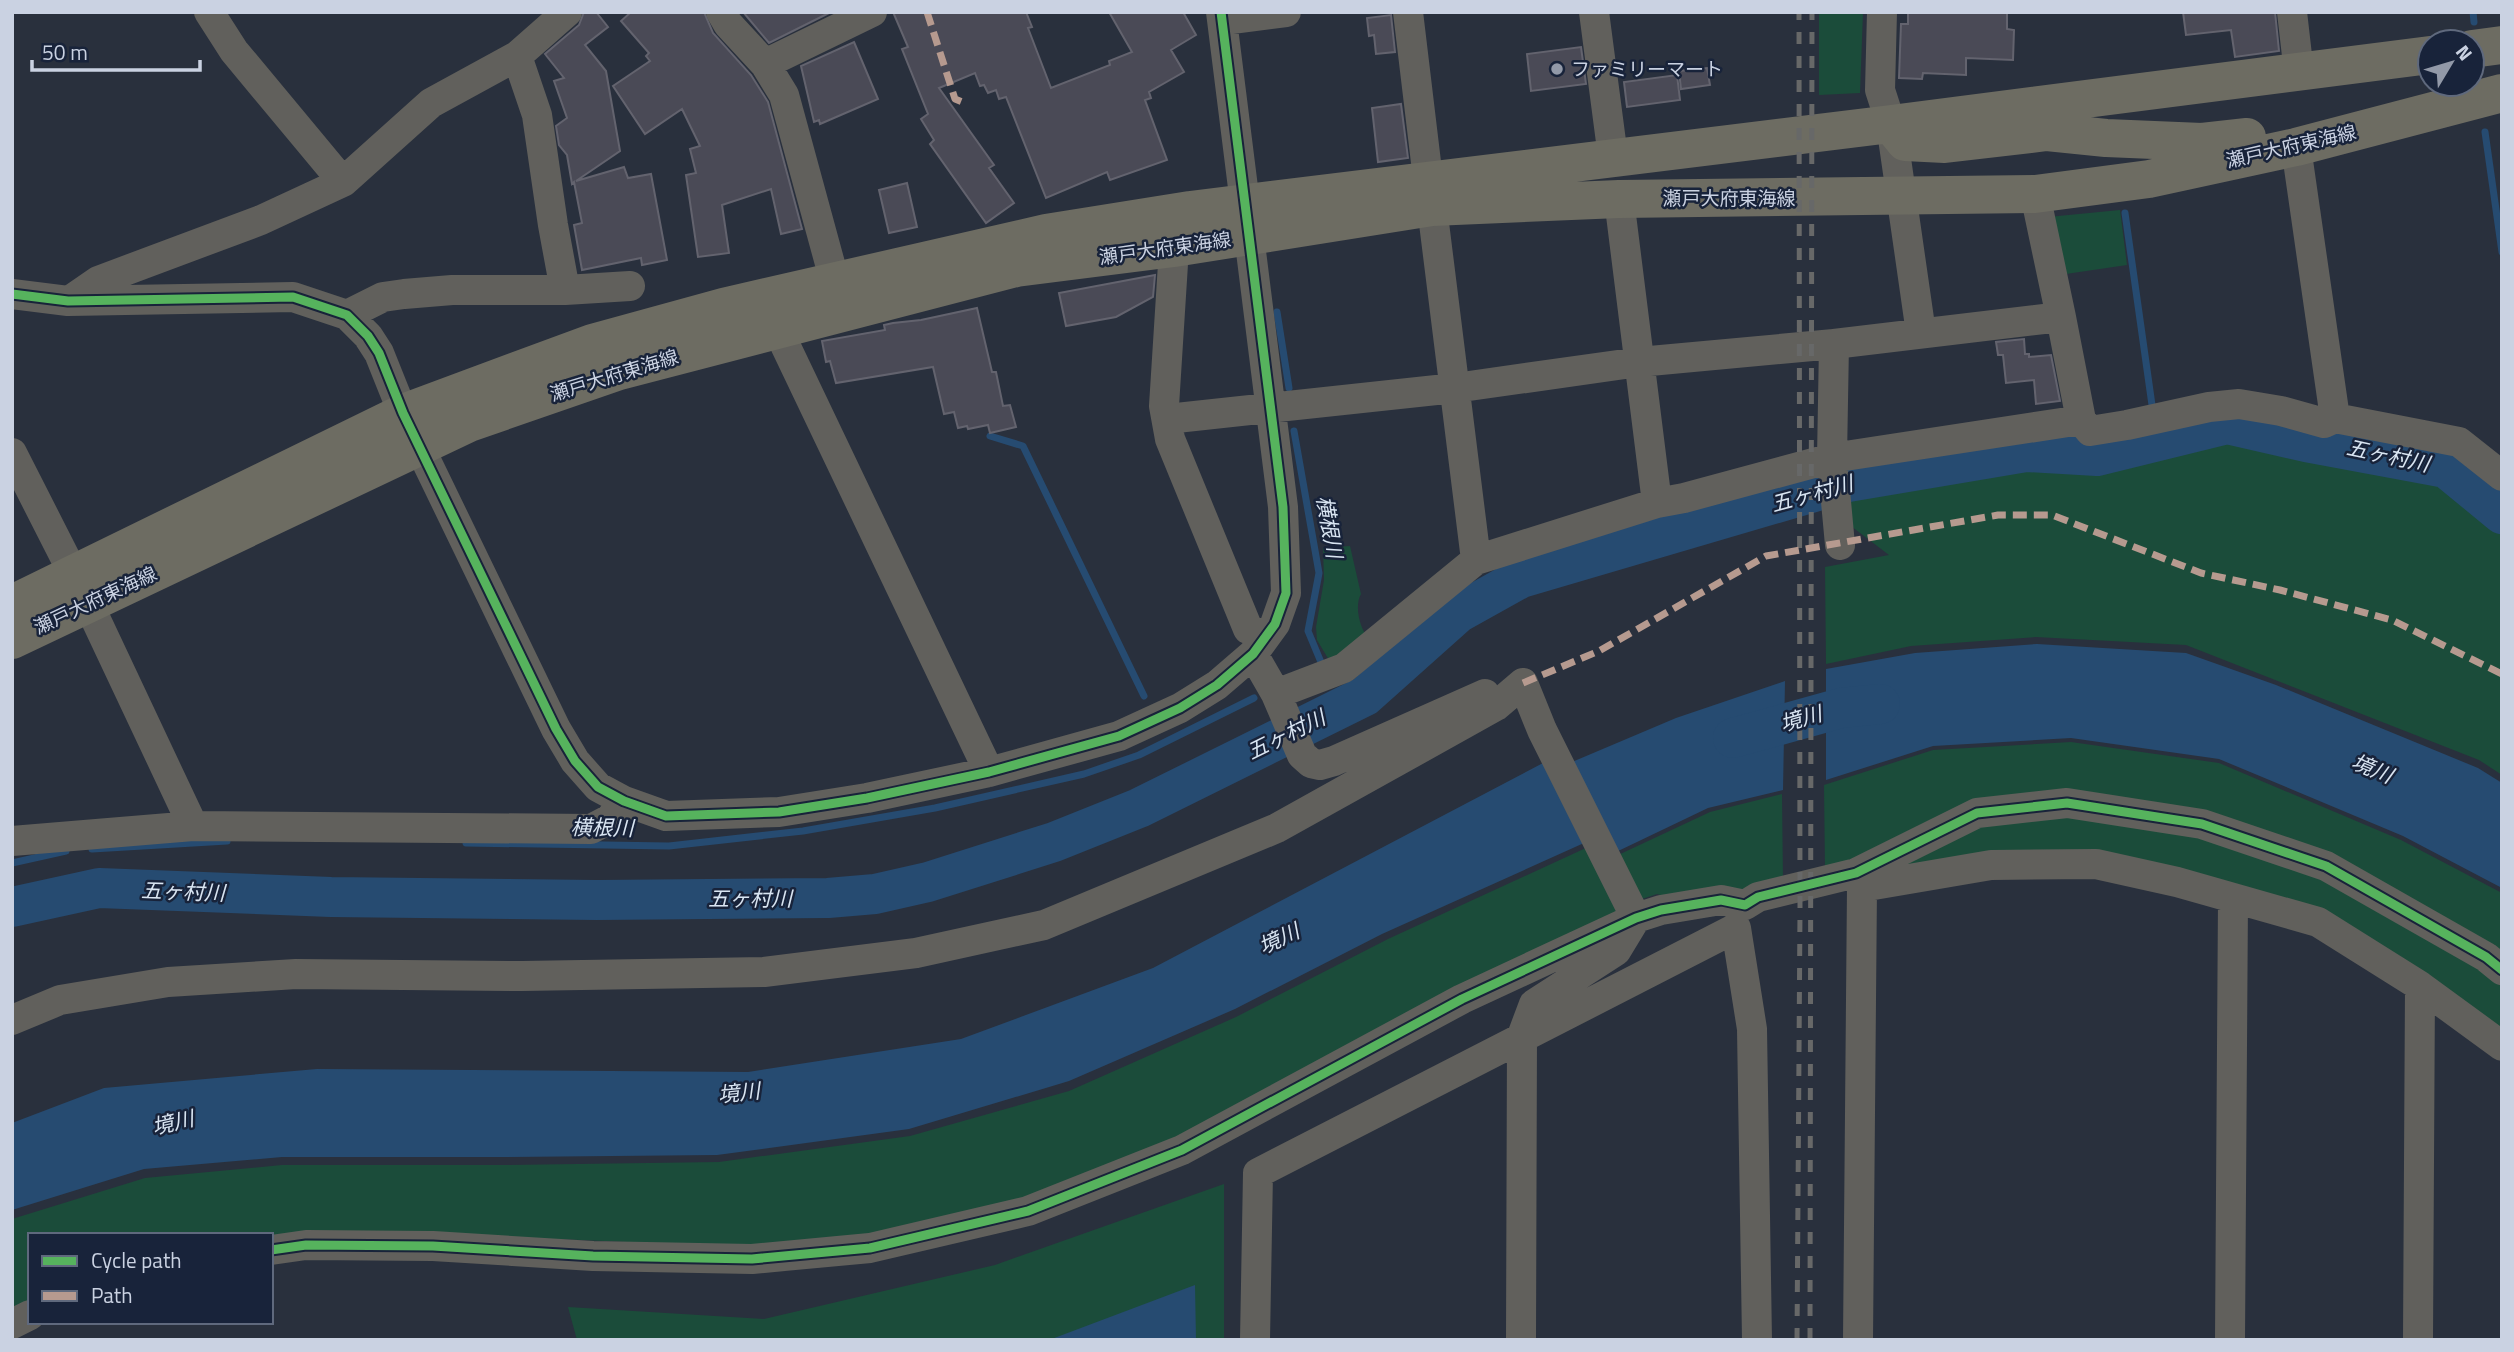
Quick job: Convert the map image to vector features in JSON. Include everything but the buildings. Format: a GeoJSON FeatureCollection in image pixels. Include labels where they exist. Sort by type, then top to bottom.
{"type":"FeatureCollection","features":[{"type":"Feature","properties":{"kind":"main road","name":"瀬戸大府東海線"},"geometry":{"type":"LineString","coordinates":[[12,640],[81,589],[403,412],[592,343],[723,307],[1046,233],[1247,219],[1430,193],[1613,157],[2416,57]]}},
{"type":"Feature","properties":{"kind":"main road","name":"瀬戸大府東海線"},"geometry":{"type":"LineString","coordinates":[[1430,193],[1619,199],[2035,194],[2149,179],[2296,147],[2502,93]]}},
{"type":"Feature","properties":{"kind":"main road"},"geometry":{"type":"LineString","coordinates":[[1891,124],[1905,142],[1945,144],[2047,132],[2106,138],[2202,142],[2265,135],[2344,118],[2401,119]]}},
{"type":"Feature","properties":{"kind":"main road","name":"瀬戸大府東海線"},"geometry":{"type":"LineString","coordinates":[[12,604],[81,589],[420,447],[469,423],[619,371],[1016,268],[1174,248],[1247,219]]}},
{"type":"Feature","properties":{"kind":"street"},"geometry":{"type":"LineString","coordinates":[[209,12],[234,51],[343,182]]}},
{"type":"Feature","properties":{"kind":"street"},"geometry":{"type":"LineString","coordinates":[[68,301],[98,281],[261,220],[343,182],[431,103],[517,56],[567,12]]}},
{"type":"Feature","properties":{"kind":"street"},"geometry":{"type":"LineString","coordinates":[[721,12],[765,64],[785,95],[835,282]]}},
{"type":"Feature","properties":{"kind":"street"},"geometry":{"type":"LineString","coordinates":[[765,64],[872,12]]}},
{"type":"Feature","properties":{"kind":"street"},"geometry":{"type":"LineString","coordinates":[[12,293],[68,301],[293,297],[347,315],[368,336],[379,353],[403,412],[562,740],[575,761],[598,787],[624,801],[666,816],[779,812],[867,798],[989,772],[1119,736],[1154,721],[1217,685],[1259,645],[1275,624],[1286,593],[1283,507],[1222,16],[1286,12]]}},
{"type":"Feature","properties":{"kind":"street"},"geometry":{"type":"LineString","coordinates":[[1408,12],[1476,560]]}},
{"type":"Feature","properties":{"kind":"street"},"geometry":{"type":"LineString","coordinates":[[1594,12],[1613,157]]}},
{"type":"Feature","properties":{"kind":"street"},"geometry":{"type":"LineString","coordinates":[[1882,12],[1880,90],[1891,124],[1921,333]]}},
{"type":"Feature","properties":{"kind":"street"},"geometry":{"type":"LineString","coordinates":[[2291,12],[2299,73]]}},
{"type":"Feature","properties":{"kind":"street"},"geometry":{"type":"LineString","coordinates":[[517,56],[537,115],[565,290]]}},
{"type":"Feature","properties":{"kind":"street"},"geometry":{"type":"LineString","coordinates":[[2296,147],[2335,418]]}},
{"type":"Feature","properties":{"kind":"street"},"geometry":{"type":"LineString","coordinates":[[2035,194],[2081,420],[2091,430],[2209,407],[2239,404],[2281,411],[2324,423],[2335,418],[2459,442],[2502,476]]}},
{"type":"Feature","properties":{"kind":"street"},"geometry":{"type":"LineString","coordinates":[[1619,199],[1657,503]]}},
{"type":"Feature","properties":{"kind":"street"},"geometry":{"type":"LineString","coordinates":[[1174,248],[1164,406],[1170,439],[1248,629],[1259,645],[1302,755],[1311,763],[1320,765],[1334,761],[1475,697],[1523,683]]}},
{"type":"Feature","properties":{"kind":"street"},"geometry":{"type":"LineString","coordinates":[[347,315],[383,297],[404,294],[452,290],[565,290],[630,286]]}},
{"type":"Feature","properties":{"kind":"street"},"geometry":{"type":"LineString","coordinates":[[1167,419],[1455,388],[1639,362],[1834,344],[2061,317]]}},
{"type":"Feature","properties":{"kind":"street"},"geometry":{"type":"LineString","coordinates":[[777,328],[989,772]]}},
{"type":"Feature","properties":{"kind":"street"},"geometry":{"type":"LineString","coordinates":[[1834,344],[1832,460],[1840,545]]}},
{"type":"Feature","properties":{"kind":"street"},"geometry":{"type":"LineString","coordinates":[[1278,698],[1344,668],[1476,560],[1657,503],[1832,460],[2081,420]]}},
{"type":"Feature","properties":{"kind":"street"},"geometry":{"type":"LineString","coordinates":[[12,453],[81,589],[192,826]]}},
{"type":"Feature","properties":{"kind":"street"},"geometry":{"type":"LineString","coordinates":[[1523,683],[1542,730],[1636,918]]}},
{"type":"Feature","properties":{"kind":"street"},"geometry":{"type":"LineString","coordinates":[[12,1020],[60,1000],[168,982],[296,974],[522,976],[764,972],[916,953],[1044,925],[1277,828],[1496,706],[1523,683]]}},
{"type":"Feature","properties":{"kind":"street"},"geometry":{"type":"LineString","coordinates":[[12,841],[192,826],[591,830],[610,819],[624,801]]}},
{"type":"Feature","properties":{"kind":"street"},"geometry":{"type":"LineString","coordinates":[[1859,880],[1978,813],[2067,803],[2202,824],[2326,866],[2486,957],[2502,970]]}},
{"type":"Feature","properties":{"kind":"street"},"geometry":{"type":"LineString","coordinates":[[1255,1340],[1258,1173],[1522,1037],[1740,916],[1758,897],[1859,880],[1990,865],[2096,864],[2177,881],[2318,922],[2420,986],[2502,1046]]}},
{"type":"Feature","properties":{"kind":"street"},"geometry":{"type":"LineString","coordinates":[[1858,1340],[1859,880]]}},
{"type":"Feature","properties":{"kind":"street"},"geometry":{"type":"LineString","coordinates":[[2230,1340],[2233,899]]}},
{"type":"Feature","properties":{"kind":"street"},"geometry":{"type":"LineString","coordinates":[[273,1250],[306,1245],[433,1245],[593,1256],[752,1259],[870,1248],[1028,1211],[1182,1150],[1462,999],[1636,918],[1661,910],[1721,900],[1740,916],[1752,1029],[1757,1340]]}},
{"type":"Feature","properties":{"kind":"street"},"geometry":{"type":"LineString","coordinates":[[1521,1340],[1522,1037],[1534,1004],[1616,951],[1636,918]]}},
{"type":"Feature","properties":{"kind":"street"},"geometry":{"type":"LineString","coordinates":[[2418,1340],[2420,986]]}},
{"type":"Feature","properties":{"kind":"street"},"geometry":{"type":"LineString","coordinates":[[12,1324],[28,1316]]}},
{"type":"Feature","properties":{"kind":"green space"},"geometry":{"type":"Polygon","coordinates":[[[1819,12],[1863,12],[1860,93],[1819,95],[1819,12]]]}},
{"type":"Feature","properties":{"kind":"green space"},"geometry":{"type":"Polygon","coordinates":[[[2120,210],[2127,265],[2059,275],[2048,217],[2120,210]]]}},
{"type":"Feature","properties":{"kind":"green space"},"geometry":{"type":"Polygon","coordinates":[[[2227,434],[2442,478],[2502,526],[2502,775],[2479,760],[2186,645],[2036,637],[1911,646],[1826,664],[1825,567],[1889,555],[1843,520],[1841,503],[2026,460],[2099,467],[2227,434]]]}},
{"type":"Feature","properties":{"kind":"green space"},"geometry":{"type":"Polygon","coordinates":[[[1350,546],[1361,594],[1359,617],[1368,638],[1332,665],[1317,640],[1316,627],[1324,580],[1323,548],[1350,546]]]}},
{"type":"Feature","properties":{"kind":"green space"},"geometry":{"type":"Polygon","coordinates":[[[2071,742],[2219,763],[2401,840],[2502,893],[2502,1036],[2221,882],[1825,871],[1824,785],[1933,750],[2071,742]]]}},
{"type":"Feature","properties":{"kind":"green space"},"geometry":{"type":"Polygon","coordinates":[[[1782,794],[1783,881],[1682,901],[1657,894],[1636,901],[1616,856],[1710,812],[1782,794]]]}},
{"type":"Feature","properties":{"kind":"green space"},"geometry":{"type":"Polygon","coordinates":[[[1588,847],[1620,910],[1186,1134],[1024,1198],[869,1234],[745,1247],[557,1239],[273,1238],[273,1233],[28,1233],[28,1309],[12,1316],[12,1219],[145,1178],[282,1165],[719,1162],[910,1136],[1069,1091],[1236,1017],[1388,939],[1588,847]]]}},
{"type":"Feature","properties":{"kind":"green space"},"geometry":{"type":"Polygon","coordinates":[[[1224,1184],[1224,1340],[577,1340],[568,1307],[764,1319],[995,1265],[1224,1184]]]}},
{"type":"Feature","properties":{"kind":"water"},"geometry":{"type":"Polygon","coordinates":[[[2037,644],[2186,653],[2276,685],[2478,768],[2502,783],[2502,888],[2403,836],[2219,759],[2071,738],[1933,746],[1826,780],[1826,669],[1915,653],[2037,644]]]}},
{"type":"Feature","properties":{"kind":"water"},"geometry":{"type":"Polygon","coordinates":[[[1785,681],[1783,790],[1708,808],[1614,853],[1572,762],[1676,718],[1785,681]]]}},
{"type":"Feature","properties":{"kind":"water"},"geometry":{"type":"Polygon","coordinates":[[[1543,763],[1584,843],[1382,934],[1235,1009],[1069,1081],[909,1129],[717,1155],[282,1157],[144,1169],[12,1210],[12,1123],[104,1088],[317,1069],[748,1072],[961,1039],[1153,968],[1543,763]]]}},
{"type":"Feature","properties":{"kind":"water"},"geometry":{"type":"Polygon","coordinates":[[[1195,1285],[1196,1340],[1049,1340],[1195,1285]]]}},
{"type":"Feature","properties":{"kind":"waterway"},"geometry":{"type":"LineString","coordinates":[[2473,12],[2474,22]]}},
{"type":"Feature","properties":{"kind":"waterway"},"geometry":{"type":"LineString","coordinates":[[2485,132],[2502,252]]}},
{"type":"Feature","properties":{"kind":"waterway"},"geometry":{"type":"LineString","coordinates":[[2125,213],[2152,405]]}},
{"type":"Feature","properties":{"kind":"waterway","name":"横根川"},"geometry":{"type":"LineString","coordinates":[[1277,312],[1289,388]]}},
{"type":"Feature","properties":{"kind":"waterway","name":"五ヶ村川"},"geometry":{"type":"LineString","coordinates":[[12,907],[99,888],[331,897],[597,900],[828,898],[875,894],[928,882],[1054,842],[1139,808],[1365,696],[1458,613],[1521,578],[1848,482],[2026,452],[2097,456],[2227,424],[2446,468],[2502,514]]}},
{"type":"Feature","properties":{"kind":"waterway"},"geometry":{"type":"LineString","coordinates":[[2155,429],[2157,441]]}},
{"type":"Feature","properties":{"kind":"waterway","name":"横根川"},"geometry":{"type":"LineString","coordinates":[[1294,431],[1319,573],[1308,631],[1323,667]]}},
{"type":"Feature","properties":{"kind":"waterway"},"geometry":{"type":"LineString","coordinates":[[990,436],[1023,446],[1144,696]]}},
{"type":"Feature","properties":{"kind":"waterway","name":"横根川"},"geometry":{"type":"LineString","coordinates":[[466,843],[669,846],[803,831],[935,808],[1084,774],[1139,755],[1254,698]]}},
{"type":"Feature","properties":{"kind":"waterway","name":"境川"},"geometry":{"type":"LineString","coordinates":[[1733,738],[1841,708],[1880,704]]}},
{"type":"Feature","properties":{"kind":"waterway","name":"横根川"},"geometry":{"type":"LineString","coordinates":[[92,849],[227,841]]}},
{"type":"Feature","properties":{"kind":"waterway","name":"横根川"},"geometry":{"type":"LineString","coordinates":[[12,863],[66,851]]}},
{"type":"Feature","properties":{"kind":"railway"},"geometry":{"type":"LineString","coordinates":[[1797,1340],[1800,911],[1799,12]]}},
{"type":"Feature","properties":{"kind":"railway"},"geometry":{"type":"LineString","coordinates":[[1810,1340],[1812,12]]}},
{"type":"Feature","properties":{"kind":"marked path"},"geometry":{"type":"LineString","coordinates":[[927,12],[955,99],[965,103]]}},
{"type":"Feature","properties":{"kind":"marked path"},"geometry":{"type":"LineString","coordinates":[[1523,683],[1599,651],[1766,556],[1998,515],[2052,515],[2201,573],[2280,590],[2392,620],[2502,674]]}},
{"type":"Feature","properties":{"kind":"cycle path"},"geometry":{"type":"LineString","coordinates":[[12,294],[68,301],[293,297],[347,315],[368,336],[379,353],[403,413],[556,729],[575,761],[598,787],[624,801],[666,816],[779,812],[867,798],[989,772],[1119,736],[1180,708],[1217,685],[1253,654],[1275,624],[1286,593],[1283,507],[1221,12]]}},
{"type":"Feature","properties":{"kind":"cycle path"},"geometry":{"type":"LineString","coordinates":[[273,1250],[306,1245],[433,1246],[593,1256],[752,1259],[870,1248],[1028,1211],[1182,1150],[1462,999],[1636,918],[1661,910],[1721,900],[1745,905],[1758,897],[1856,873],[1977,813],[2067,803],[2202,824],[2326,866],[2486,957],[2502,970]]}},
{"type":"Feature","properties":{"kind":"place","name":"ファミリーマート"},"geometry":{"type":"Point","coordinates":[1557,69]}}]}
